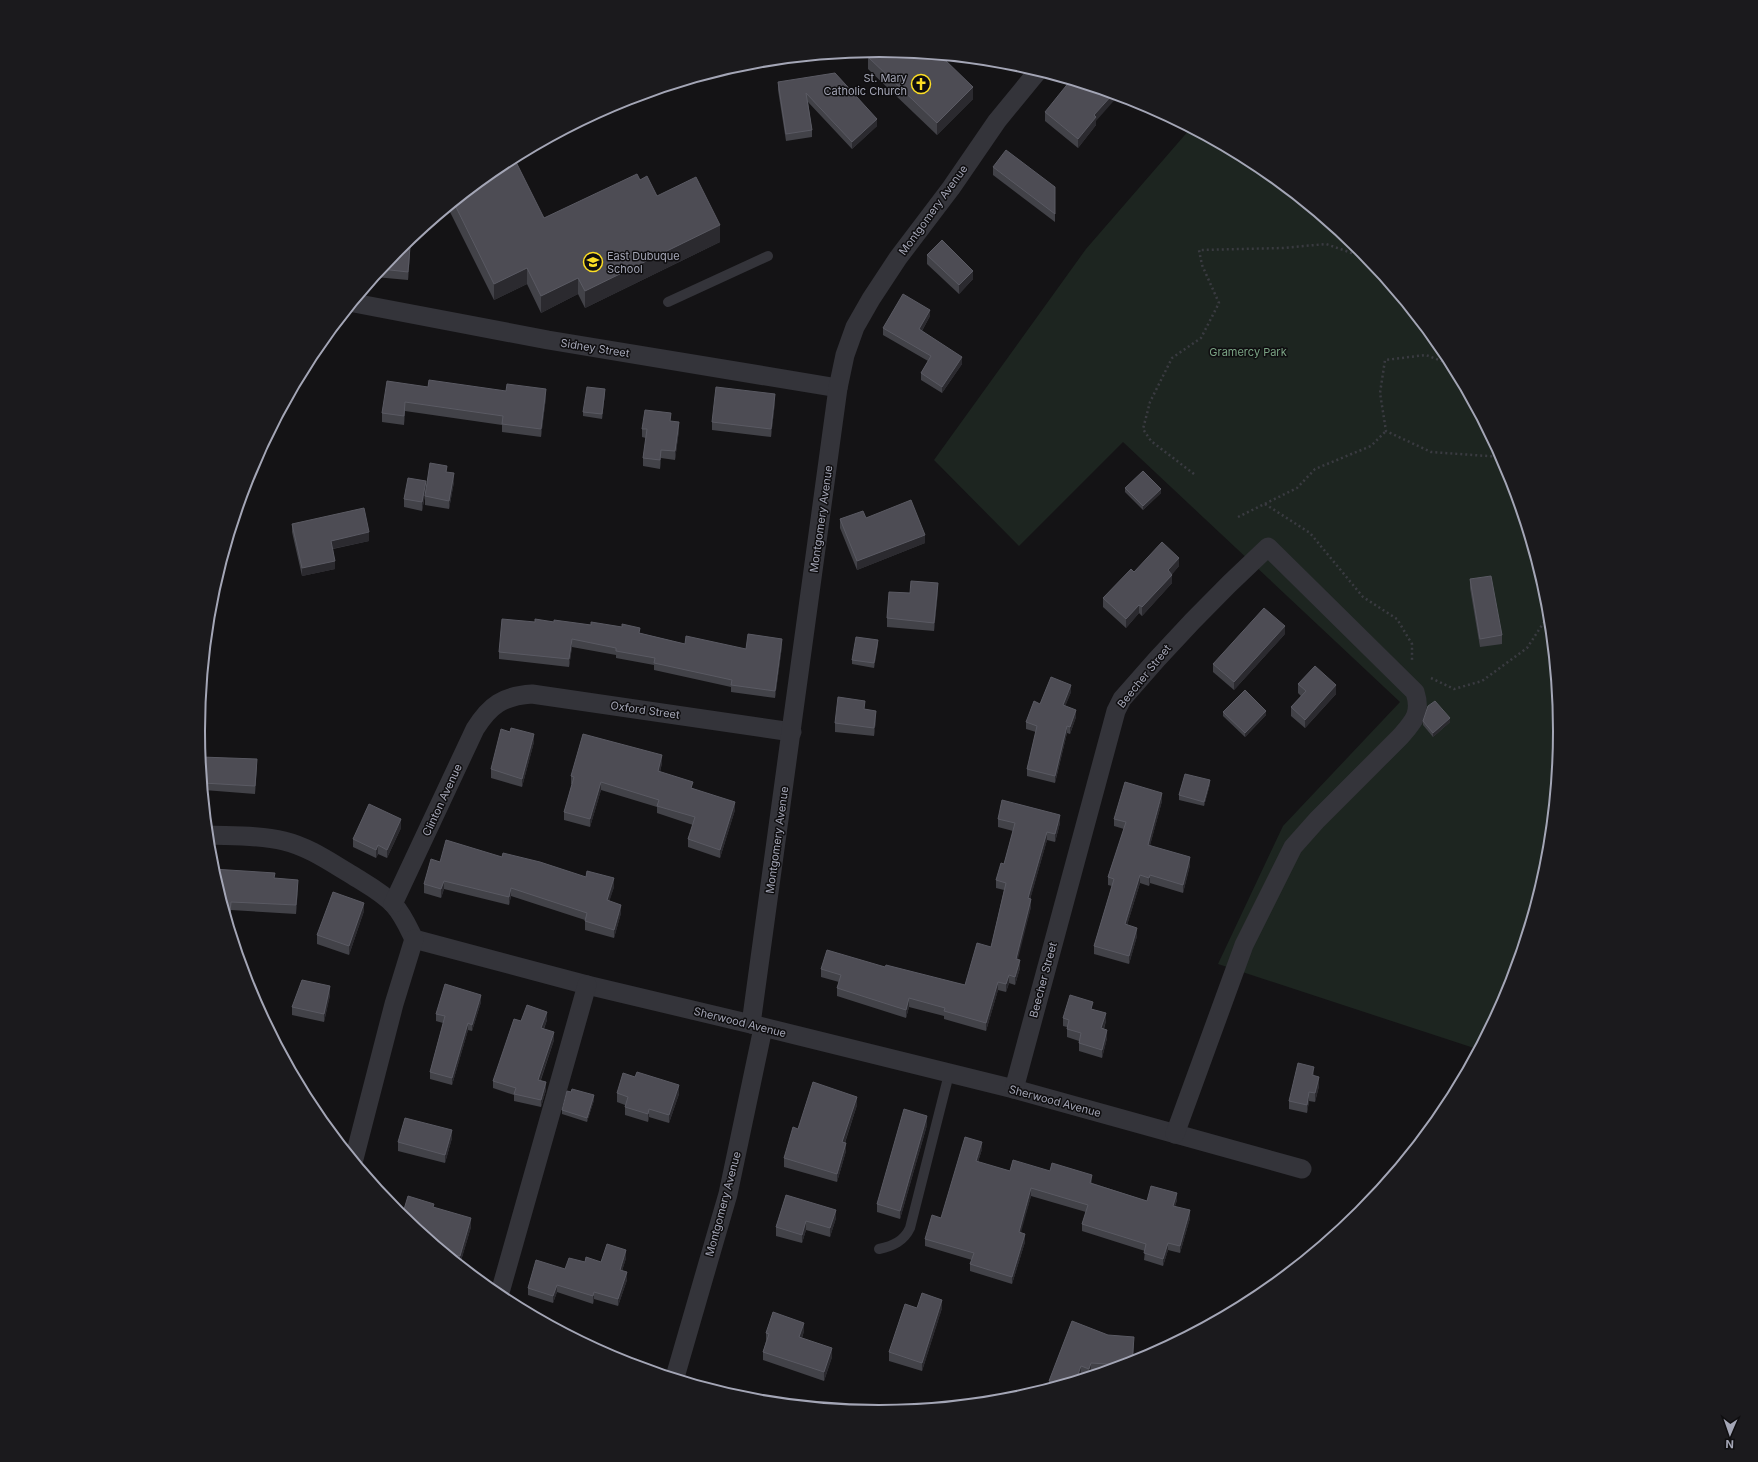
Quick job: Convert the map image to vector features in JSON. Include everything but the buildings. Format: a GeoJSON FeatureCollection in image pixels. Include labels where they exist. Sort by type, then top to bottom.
{"type":"FeatureCollection","features":[{"type":"Feature","properties":{"kind":"street","name":"Montgomery Avenue"},"geometry":{"type":"LineString","coordinates":[[676,1373],[728,1194],[757,1026],[792,732],[838,388],[845,355],[855,328],[871,299],[898,258],[951,188],[997,121],[1034,76]]}},
{"type":"Feature","properties":{"kind":"street","name":"Sidney Street"},"geometry":{"type":"LineString","coordinates":[[358,304],[548,340],[838,388]]}},
{"type":"Feature","properties":{"kind":"street","name":"Beecher Street"},"geometry":{"type":"LineString","coordinates":[[1014,1090],[1116,711],[1122,699],[1176,637],[1216,596],[1268,547],[1415,692],[1418,702],[1417,714],[1412,723],[1400,737],[1317,820],[1293,847],[1244,944],[1175,1134]]}},
{"type":"Feature","properties":{"kind":"street","name":"Oxford Street"},"geometry":{"type":"LineString","coordinates":[[499,701],[521,694],[532,694],[792,732]]}},
{"type":"Feature","properties":{"kind":"street","name":"Clinton Avenue"},"geometry":{"type":"LineString","coordinates":[[393,904],[475,729],[483,717],[499,701]]}},
{"type":"Feature","properties":{"kind":"street"},"geometry":{"type":"LineString","coordinates":[[214,835],[263,838],[284,841],[301,846],[320,855],[380,892],[402,915],[414,938],[394,1004],[355,1155]]}},
{"type":"Feature","properties":{"kind":"street","name":"Sherwood Avenue"},"geometry":{"type":"LineString","coordinates":[[414,938],[587,986],[757,1026],[1014,1090],[1302,1169]]}},
{"type":"Feature","properties":{"kind":"street"},"geometry":{"type":"LineString","coordinates":[[501,1288],[587,986]]}},
{"type":"Feature","properties":{"kind":"lane"},"geometry":{"type":"LineString","coordinates":[[668,302],[768,256]]}},
{"type":"Feature","properties":{"kind":"lane"},"geometry":{"type":"LineString","coordinates":[[879,1249],[889,1247],[899,1241],[906,1236],[910,1228],[950,1074]]}},
{"type":"Feature","properties":{"kind":"path"},"geometry":{"type":"LineString","coordinates":[[1194,474],[1151,442],[1143,429],[1150,402],[1172,358],[1201,338],[1219,303],[1202,265],[1199,250],[1283,248],[1326,244],[1357,255]]}},
{"type":"Feature","properties":{"kind":"path"},"geometry":{"type":"LineString","coordinates":[[1386,431],[1380,392],[1385,360],[1426,355],[1442,361]]}},
{"type":"Feature","properties":{"kind":"path"},"geometry":{"type":"LineString","coordinates":[[1386,431],[1431,452],[1494,457]]}},
{"type":"Feature","properties":{"kind":"path"},"geometry":{"type":"LineString","coordinates":[[1238,517],[1297,488],[1315,469],[1372,446],[1386,431]]}},
{"type":"Feature","properties":{"kind":"path"},"geometry":{"type":"LineString","coordinates":[[1265,504],[1310,533],[1363,597],[1396,619],[1412,644],[1412,663]]}},
{"type":"Feature","properties":{"kind":"path"},"geometry":{"type":"LineString","coordinates":[[1426,676],[1454,689],[1482,681],[1527,648],[1544,623]]}},
{"type":"Feature","properties":{"kind":"green space","name":"Gramercy Park"},"geometry":{"type":"Polygon","coordinates":[[[1187,132],[1216,147],[1289,196],[1356,254],[1414,321],[1463,394],[1483,433],[1502,473],[1517,514],[1530,557],[1540,600],[1547,643],[1552,687],[1553,731],[1552,775],[1547,819],[1540,862],[1530,905],[1517,948],[1502,989],[1473,1048],[1218,964],[1283,826],[1400,702],[1123,442],[1019,546],[934,460],[1086,249],[1187,132]]]}},
{"type":"Feature","properties":{"kind":"place","name":"St. Mary Catholic Church"},"geometry":{"type":"Point","coordinates":[921,84]}},
{"type":"Feature","properties":{"kind":"place","name":"East Dubuque School"},"geometry":{"type":"Point","coordinates":[593,262]}}]}
